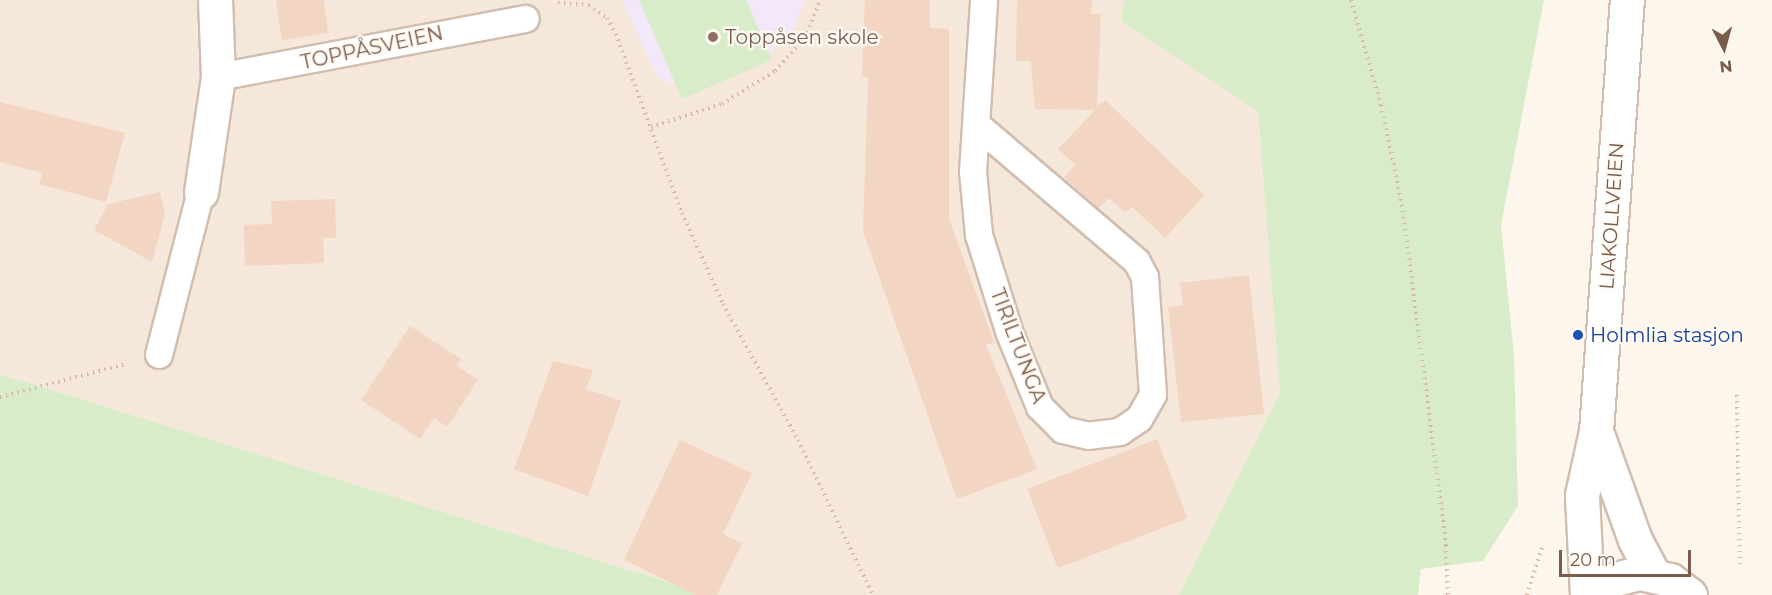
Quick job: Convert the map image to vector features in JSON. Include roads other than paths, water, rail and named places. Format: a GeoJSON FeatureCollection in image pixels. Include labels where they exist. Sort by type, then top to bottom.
{"type":"FeatureCollection","features":[{"type":"Feature","properties":{"kind":"street"},"geometry":{"type":"LineString","coordinates":[[201,192],[218,77],[215,0]]}},
{"type":"Feature","properties":{"kind":"street","name":"LIAKOLLVEIEN"},"geometry":{"type":"LineString","coordinates":[[1589,595],[1582,495],[1596,431],[1628,0]]}},
{"type":"Feature","properties":{"kind":"street","name":"LIAKOLLVEIEN"},"geometry":{"type":"LineString","coordinates":[[1596,431],[1635,540],[1654,575]]}},
{"type":"Feature","properties":{"kind":"street"},"geometry":{"type":"LineString","coordinates":[[1589,595],[1625,575],[1654,575],[1690,595]]}},
{"type":"Feature","properties":{"kind":"lane","name":"TIRILTUNGA"},"geometry":{"type":"LineString","coordinates":[[978,126],[1137,262],[1145,278],[1153,395],[1139,419],[1120,432],[1089,436],[1063,430],[1040,407],[1025,375],[978,235],[973,172],[978,126],[984,0]]}},
{"type":"Feature","properties":{"kind":"lane","name":"TOPPÅSVEIEN"},"geometry":{"type":"LineString","coordinates":[[218,77],[526,19]]}},
{"type":"Feature","properties":{"kind":"lane"},"geometry":{"type":"LineString","coordinates":[[159,355],[201,192]]}},
{"type":"Feature","properties":{"kind":"place","name":"Toppåsen skole"},"geometry":{"type":"Point","coordinates":[713,37]}},
{"type":"Feature","properties":{"kind":"place","name":"Holmlia stasjon"},"geometry":{"type":"Point","coordinates":[1578,335]}}]}
